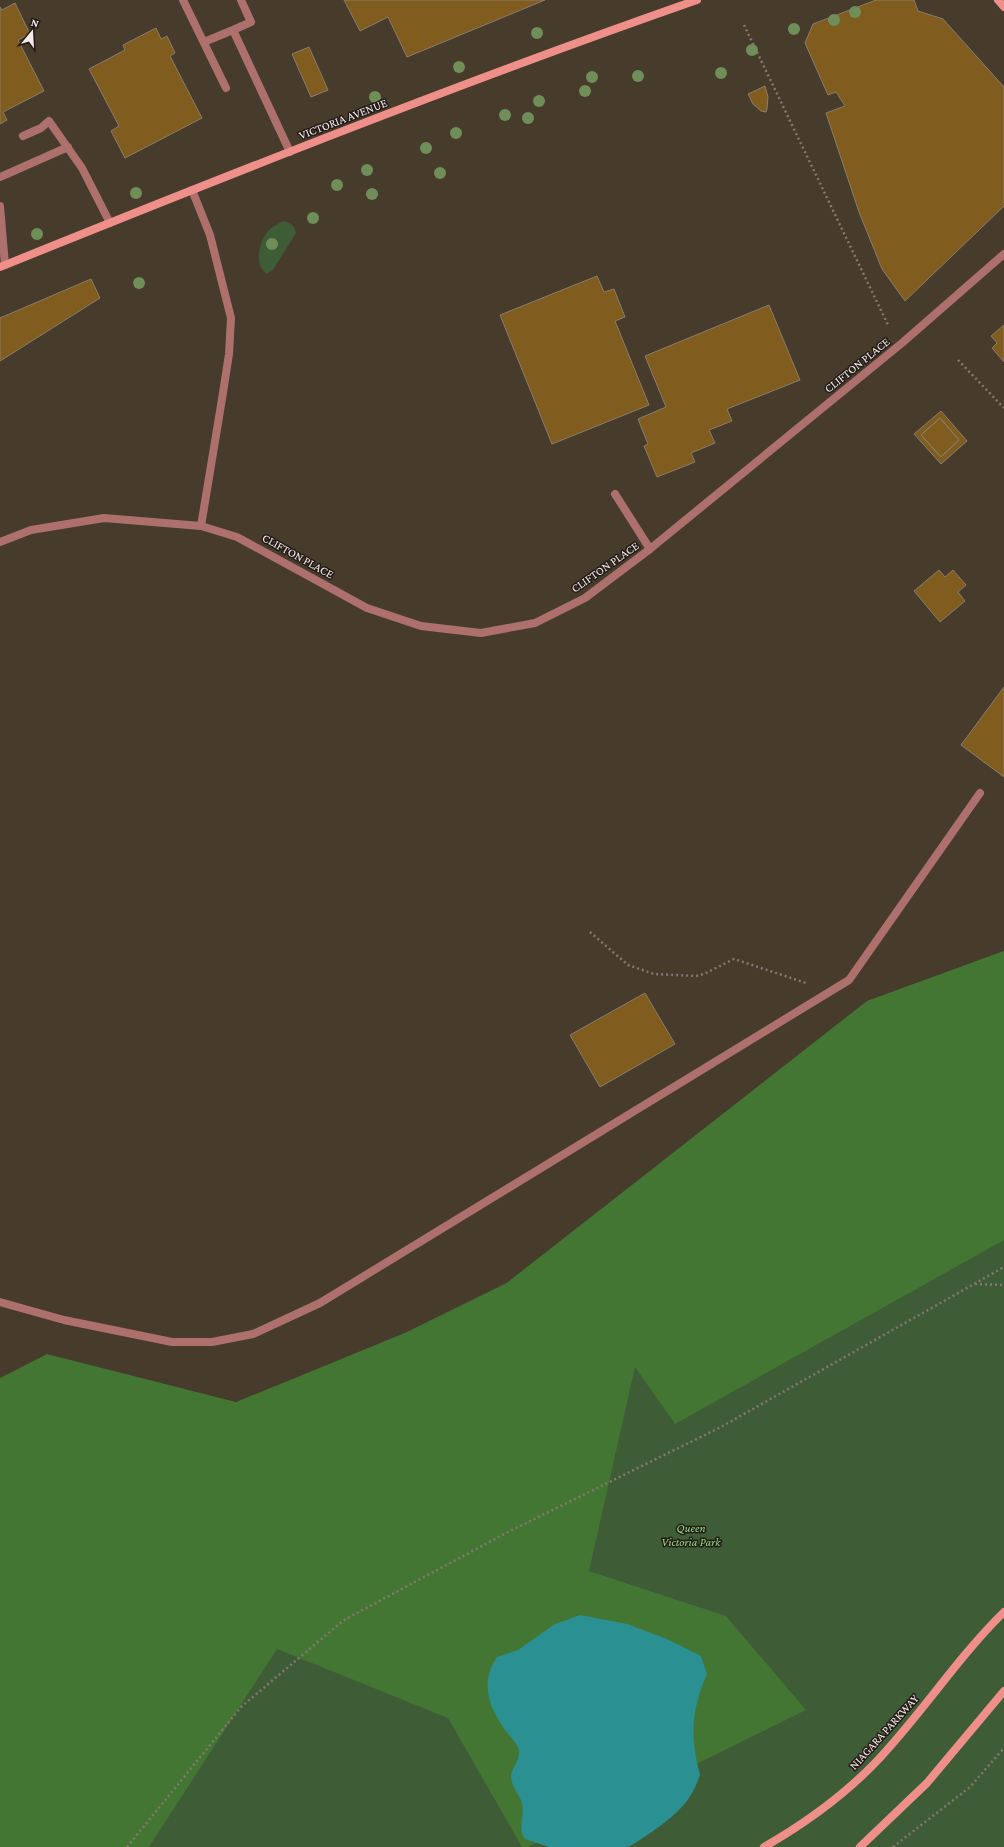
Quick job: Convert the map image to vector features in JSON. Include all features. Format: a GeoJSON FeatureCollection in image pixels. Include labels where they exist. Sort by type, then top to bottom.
{"type":"FeatureCollection","features":[{"type":"Feature","properties":{"kind":"main road","name":"VICTORIA AVENUE"},"geometry":{"type":"LineString","coordinates":[[3,266],[290,152],[610,31],[697,0]]}},
{"type":"Feature","properties":{"kind":"main road"},"geometry":{"type":"LineString","coordinates":[[998,0],[1004,6]]}},
{"type":"Feature","properties":{"kind":"main road","name":"NIAGARA PARKWAY"},"geometry":{"type":"LineString","coordinates":[[764,1847],[813,1816],[851,1786],[875,1763],[974,1644],[1004,1612]]}},
{"type":"Feature","properties":{"kind":"main road"},"geometry":{"type":"LineString","coordinates":[[860,1847],[927,1783],[1004,1691]]}},
{"type":"Feature","properties":{"kind":"street"},"geometry":{"type":"LineString","coordinates":[[183,0],[226,88]]}},
{"type":"Feature","properties":{"kind":"street"},"geometry":{"type":"LineString","coordinates":[[204,42],[251,22],[241,0]]}},
{"type":"Feature","properties":{"kind":"street"},"geometry":{"type":"LineString","coordinates":[[234,30],[290,152]]}},
{"type":"Feature","properties":{"kind":"street"},"geometry":{"type":"LineString","coordinates":[[23,136],[41,128],[48,121],[82,168],[110,223]]}},
{"type":"Feature","properties":{"kind":"street"},"geometry":{"type":"LineString","coordinates":[[0,177],[68,147]]}},
{"type":"Feature","properties":{"kind":"street"},"geometry":{"type":"LineString","coordinates":[[192,190],[210,235],[230,318],[229,354],[201,526]]}},
{"type":"Feature","properties":{"kind":"street"},"geometry":{"type":"LineString","coordinates":[[0,206],[3,266]]}},
{"type":"Feature","properties":{"kind":"street","name":"CLIFTON PLACE"},"geometry":{"type":"LineString","coordinates":[[0,542],[31,530],[104,518],[201,526],[237,536],[367,608],[421,626],[481,632],[535,623],[585,598],[650,549],[902,343],[1004,254]]}},
{"type":"Feature","properties":{"kind":"street"},"geometry":{"type":"LineString","coordinates":[[615,494],[650,549]]}},
{"type":"Feature","properties":{"kind":"street"},"geometry":{"type":"LineString","coordinates":[[0,1302],[64,1320],[172,1342],[212,1342],[253,1334],[320,1303],[849,980],[980,793]]}},
{"type":"Feature","properties":{"kind":"path"},"geometry":{"type":"LineString","coordinates":[[744,25],[886,324],[890,328]]}},
{"type":"Feature","properties":{"kind":"path"},"geometry":{"type":"LineString","coordinates":[[958,360],[1004,408]]}},
{"type":"Feature","properties":{"kind":"path"},"geometry":{"type":"LineString","coordinates":[[590,932],[628,964],[654,974],[696,976],[704,974],[734,959],[831,991]]}},
{"type":"Feature","properties":{"kind":"path"},"geometry":{"type":"LineString","coordinates":[[128,1847],[241,1707],[344,1620],[508,1532],[721,1427],[1004,1267]]}},
{"type":"Feature","properties":{"kind":"path"},"geometry":{"type":"LineString","coordinates":[[974,1284],[1004,1285]]}},
{"type":"Feature","properties":{"kind":"path"},"geometry":{"type":"LineString","coordinates":[[893,1847],[970,1787],[1004,1748]]}},
{"type":"Feature","properties":{"kind":"shaded area"},"geometry":{"type":"Polygon","coordinates":[[[0,0],[1004,0],[1004,951],[867,1001],[506,1283],[407,1332],[236,1402],[47,1354],[0,1378],[0,0]]]}},
{"type":"Feature","properties":{"kind":"green space"},"geometry":{"type":"Polygon","coordinates":[[[283,221],[292,225],[296,233],[273,270],[267,274],[263,271],[259,261],[261,243],[266,234],[274,226],[283,221]]]}},
{"type":"Feature","properties":{"kind":"green space","name":"Queen Victoria Park"},"geometry":{"type":"Polygon","coordinates":[[[1004,951],[1004,1847],[0,1847],[407,1332],[506,1283],[867,1001],[1004,951]]]}},
{"type":"Feature","properties":{"kind":"green space","name":"Queen Victoria Park"},"geometry":{"type":"Polygon","coordinates":[[[1004,951],[1004,1240],[675,1424],[635,1367],[589,1571],[726,1616],[806,1710],[528,1847],[522,1847],[448,1718],[277,1649],[149,1847],[0,1847],[0,1378],[47,1354],[236,1402],[407,1332],[507,1283],[867,1001],[1004,951]]]}},
{"type":"Feature","properties":{"kind":"water"},"geometry":{"type":"Polygon","coordinates":[[[580,1615],[627,1624],[667,1639],[701,1656],[707,1674],[695,1712],[694,1736],[700,1775],[695,1787],[691,1795],[678,1811],[652,1832],[628,1847],[549,1847],[525,1839],[521,1827],[523,1813],[522,1804],[511,1780],[513,1770],[519,1756],[519,1751],[516,1744],[499,1721],[491,1705],[489,1697],[488,1680],[491,1667],[497,1657],[518,1650],[555,1624],[580,1615]]]}},
{"type":"Feature","properties":{"kind":"building"},"geometry":{"type":"Polygon","coordinates":[[[344,0],[545,0],[407,57],[388,17],[360,31],[344,0]]]}},
{"type":"Feature","properties":{"kind":"building"},"geometry":{"type":"Polygon","coordinates":[[[876,0],[914,0],[918,11],[943,19],[1004,87],[1004,206],[905,301],[882,269],[859,212],[826,113],[845,106],[836,92],[828,95],[805,43],[813,24],[876,0]]]}},
{"type":"Feature","properties":{"kind":"building"},"geometry":{"type":"Polygon","coordinates":[[[15,3],[30,34],[18,40],[44,91],[3,112],[7,120],[0,124],[0,7],[2,10],[15,3]]]}},
{"type":"Feature","properties":{"kind":"building"},"geometry":{"type":"Polygon","coordinates":[[[156,28],[161,39],[167,36],[175,53],[170,56],[202,118],[125,158],[111,131],[119,126],[89,69],[125,50],[123,45],[156,28]]]}},
{"type":"Feature","properties":{"kind":"building"},"geometry":{"type":"Polygon","coordinates":[[[309,47],[328,90],[311,97],[292,54],[309,47]]]}},
{"type":"Feature","properties":{"kind":"building"},"geometry":{"type":"Polygon","coordinates":[[[765,86],[768,97],[766,112],[761,111],[753,104],[748,94],[765,86]]]}},
{"type":"Feature","properties":{"kind":"building"},"geometry":{"type":"Polygon","coordinates":[[[597,276],[604,292],[614,289],[625,317],[615,321],[649,405],[552,444],[500,315],[597,276]]]}},
{"type":"Feature","properties":{"kind":"building"},"geometry":{"type":"Polygon","coordinates":[[[91,279],[100,298],[0,361],[0,318],[91,279]]]}},
{"type":"Feature","properties":{"kind":"building"},"geometry":{"type":"Polygon","coordinates":[[[769,305],[800,380],[727,409],[732,421],[709,430],[715,443],[691,453],[695,462],[657,477],[644,446],[648,444],[638,419],[666,407],[645,356],[769,305]]]}},
{"type":"Feature","properties":{"kind":"building"},"geometry":{"type":"Polygon","coordinates":[[[1004,325],[1004,362],[992,348],[997,343],[991,336],[1004,325]]]}},
{"type":"Feature","properties":{"kind":"building"},"geometry":{"type":"Polygon","coordinates":[[[941,411],[967,441],[941,464],[914,434],[941,411]],[[940,418],[921,435],[941,457],[959,440],[940,418]]]}},
{"type":"Feature","properties":{"kind":"building"},"geometry":{"type":"Polygon","coordinates":[[[940,418],[959,440],[941,457],[921,435],[940,418]]]}},
{"type":"Feature","properties":{"kind":"building"},"geometry":{"type":"Polygon","coordinates":[[[939,570],[945,577],[953,570],[966,585],[958,592],[965,601],[940,622],[914,591],[939,570]]]}},
{"type":"Feature","properties":{"kind":"building"},"geometry":{"type":"Polygon","coordinates":[[[1004,687],[1004,777],[961,745],[1004,687]]]}},
{"type":"Feature","properties":{"kind":"building"},"geometry":{"type":"Polygon","coordinates":[[[645,993],[675,1044],[600,1087],[570,1035],[645,993]]]}}]}
